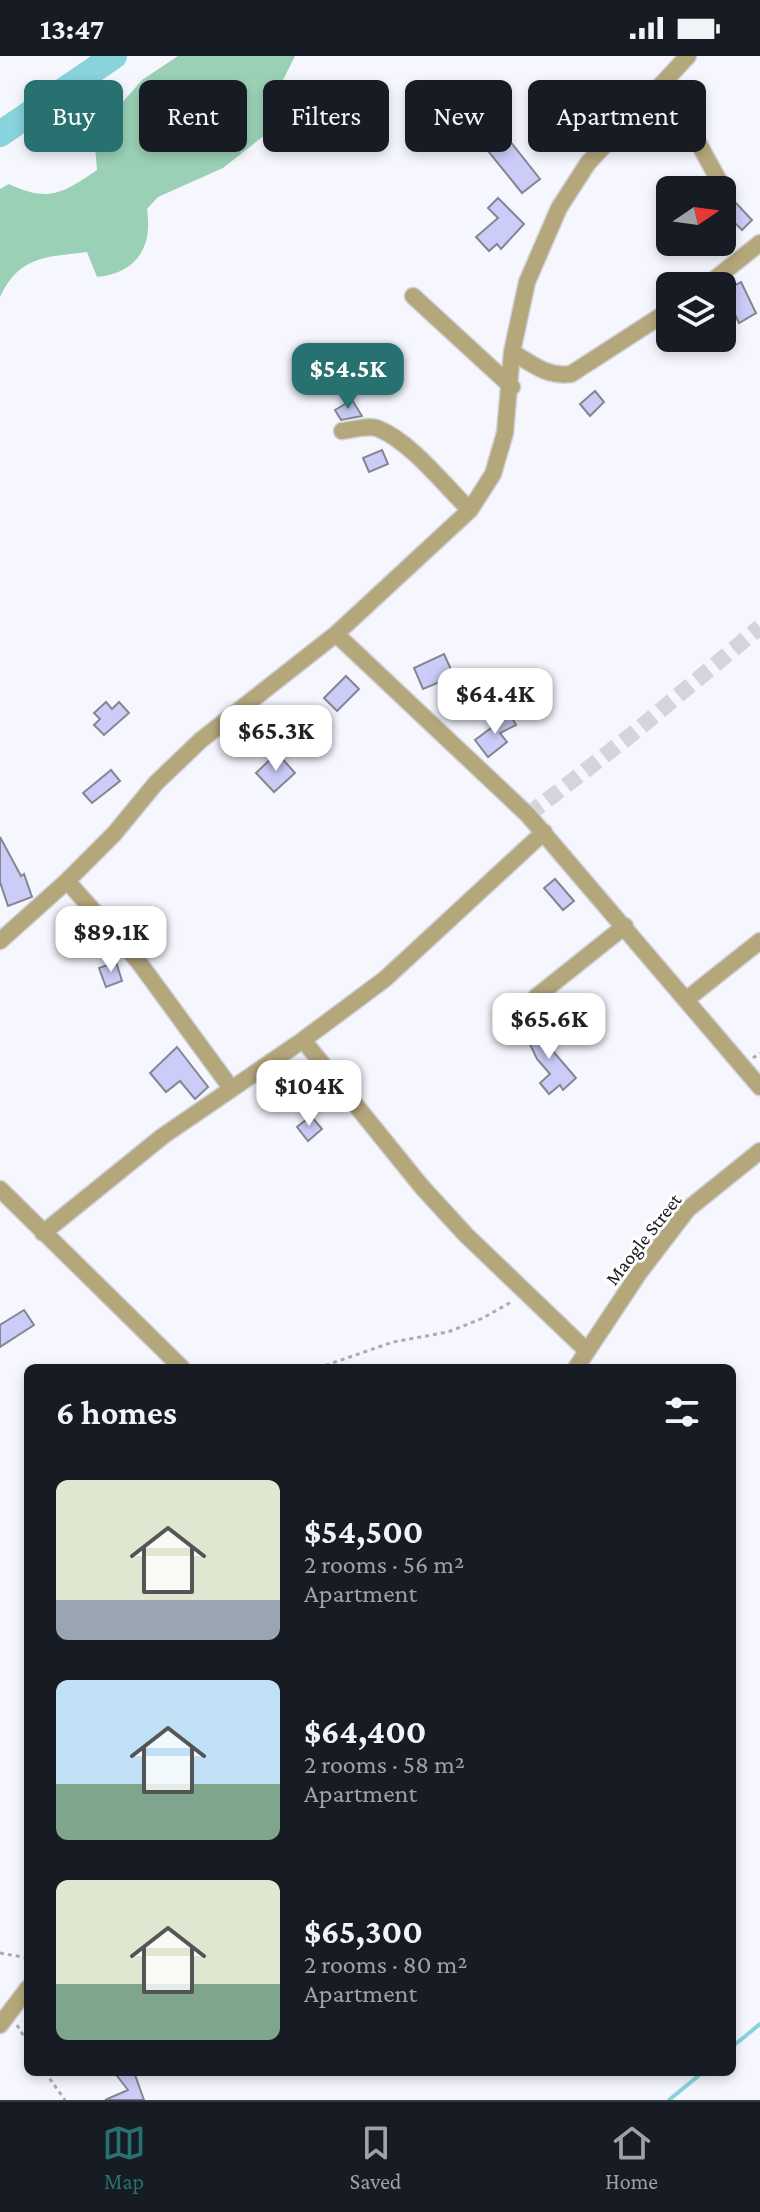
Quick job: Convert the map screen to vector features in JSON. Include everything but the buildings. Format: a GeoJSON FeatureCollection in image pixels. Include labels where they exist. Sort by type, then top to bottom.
{"type":"FeatureCollection","features":[{"type":"Feature","properties":{"kind":"street"},"geometry":{"type":"LineString","coordinates":[[667,80],[688,56]]}},
{"type":"Feature","properties":{"kind":"street"},"geometry":{"type":"LineString","coordinates":[[0,941],[114,834],[156,783],[201,740],[336,634],[470,510],[493,474],[505,433],[512,387],[512,352],[527,282],[559,208],[598,152]]}},
{"type":"Feature","properties":{"kind":"street"},"geometry":{"type":"LineString","coordinates":[[703,152],[716,176]]}},
{"type":"Feature","properties":{"kind":"street"},"geometry":{"type":"LineString","coordinates":[[724,272],[760,243]]}},
{"type":"Feature","properties":{"kind":"street"},"geometry":{"type":"LineString","coordinates":[[413,296],[512,387]]}},
{"type":"Feature","properties":{"kind":"street"},"geometry":{"type":"LineString","coordinates":[[512,352],[555,376],[571,374],[656,319]]}},
{"type":"Feature","properties":{"kind":"street"},"geometry":{"type":"LineString","coordinates":[[342,431],[369,427],[380,429],[414,455],[470,510]]}},
{"type":"Feature","properties":{"kind":"street"},"geometry":{"type":"LineString","coordinates":[[336,634],[544,832],[760,1087]]}},
{"type":"Feature","properties":{"kind":"street"},"geometry":{"type":"LineString","coordinates":[[43,1233],[163,1136],[303,1040],[385,979],[544,832]]}},
{"type":"Feature","properties":{"kind":"street"},"geometry":{"type":"LineString","coordinates":[[67,881],[138,961],[231,1088]]}},
{"type":"Feature","properties":{"kind":"street"},"geometry":{"type":"LineString","coordinates":[[536,997],[625,926]]}},
{"type":"Feature","properties":{"kind":"street"},"geometry":{"type":"LineString","coordinates":[[687,999],[760,941]]}},
{"type":"Feature","properties":{"kind":"street"},"geometry":{"type":"LineString","coordinates":[[303,1040],[422,1187],[466,1235],[586,1350]]}},
{"type":"Feature","properties":{"kind":"street","name":"Maogle Street"},"geometry":{"type":"LineString","coordinates":[[578,1364],[647,1261],[688,1209],[760,1151]]}},
{"type":"Feature","properties":{"kind":"street"},"geometry":{"type":"LineString","coordinates":[[0,1189],[178,1364]]}},
{"type":"Feature","properties":{"kind":"street"},"geometry":{"type":"LineString","coordinates":[[2,2018],[24,1993]]}},
{"type":"Feature","properties":{"kind":"path"},"geometry":{"type":"LineString","coordinates":[[330,1364],[393,1342],[448,1332],[483,1318],[526,1292]]}},
{"type":"Feature","properties":{"kind":"path"},"geometry":{"type":"LineString","coordinates":[[0,1953],[24,1957]]}},
{"type":"Feature","properties":{"kind":"path"},"geometry":{"type":"LineString","coordinates":[[48,2076],[65,2100]]}},
{"type":"Feature","properties":{"kind":"green space"},"geometry":{"type":"Polygon","coordinates":[[[178,56],[295,56],[283,80],[263,80],[263,136],[247,149],[247,80],[142,80],[178,56]]]}},
{"type":"Feature","properties":{"kind":"green space"},"geometry":{"type":"Polygon","coordinates":[[[139,83],[139,152],[243,152],[223,168],[158,197],[147,209],[144,246],[132,264],[123,270],[97,277],[87,252],[46,258],[16,273],[0,297],[0,189],[9,184],[35,193],[65,190],[97,170],[95,152],[123,152],[123,102],[139,83]]]}},
{"type":"Feature","properties":{"kind":"waterway"},"geometry":{"type":"LineString","coordinates":[[0,134],[114,56]]}},
{"type":"Feature","properties":{"kind":"waterway"},"geometry":{"type":"LineString","coordinates":[[736,2044],[760,2024]]}},
{"type":"Feature","properties":{"kind":"waterway"},"geometry":{"type":"LineString","coordinates":[[669,2100],[698,2076]]}},
{"type":"Feature","properties":{"kind":"tunnel"},"geometry":{"type":"LineString","coordinates":[[528,815],[631,735],[760,627]]}}]}
